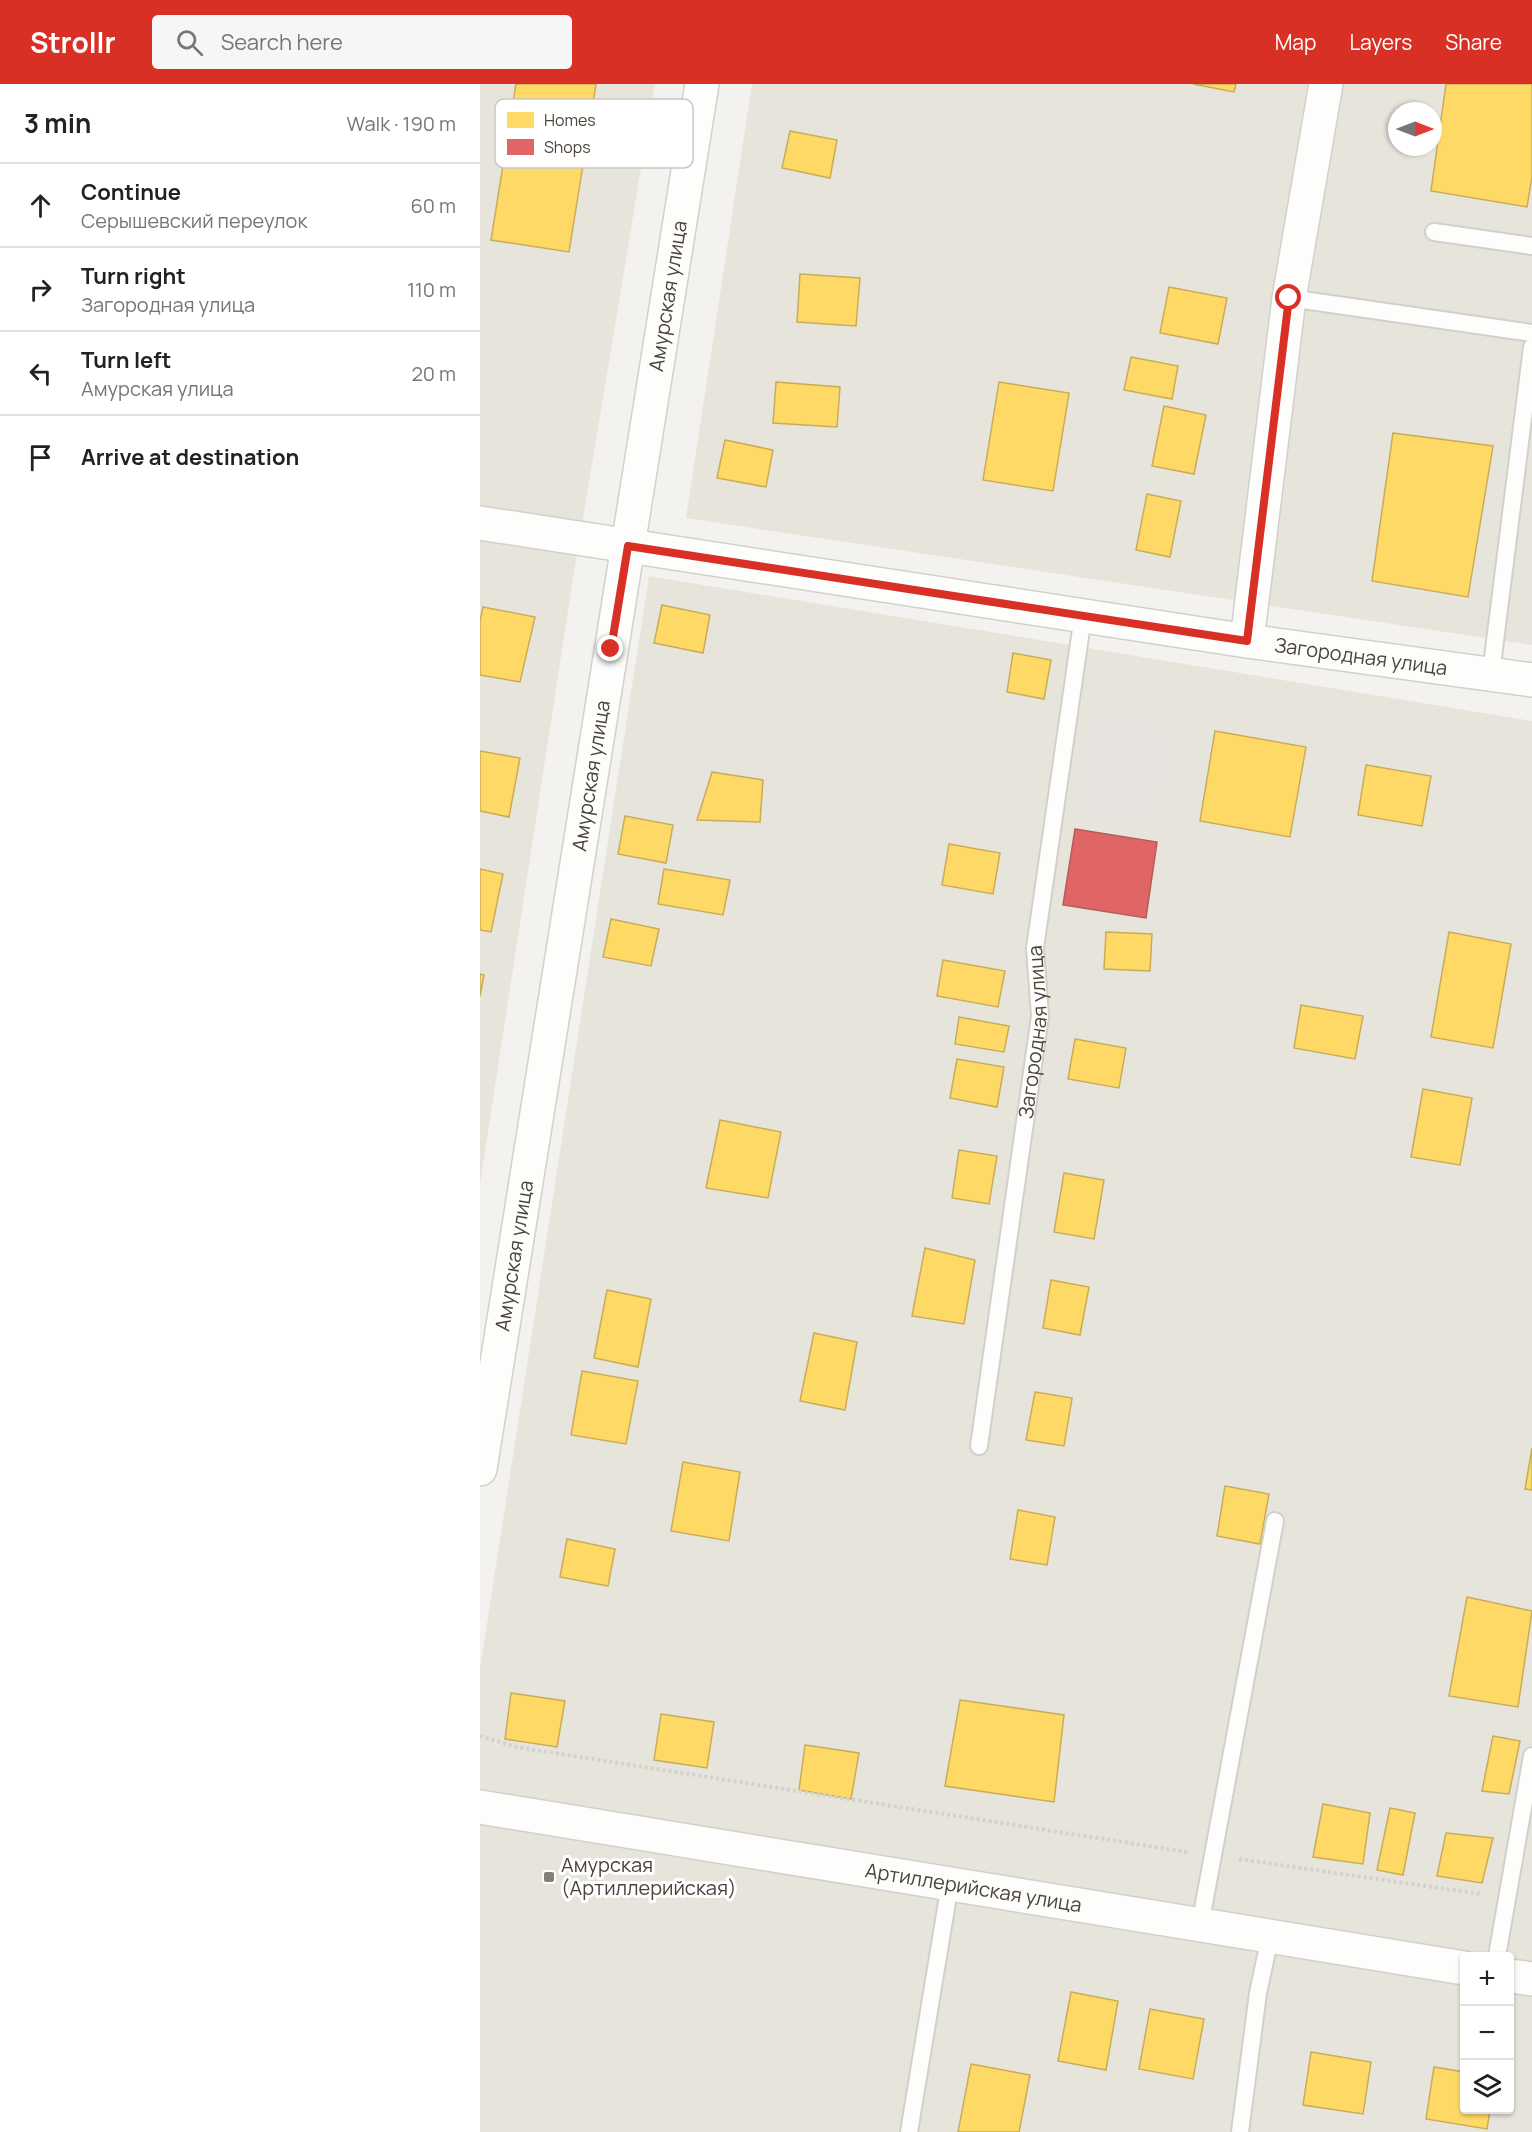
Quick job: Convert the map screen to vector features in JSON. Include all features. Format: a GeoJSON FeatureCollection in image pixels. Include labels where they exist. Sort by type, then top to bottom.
{"type":"FeatureCollection","features":[{"type":"Feature","properties":{"kind":"street","name":"Амурская улица"},"geometry":{"type":"LineString","coordinates":[[693,140],[702,84]]}},
{"type":"Feature","properties":{"kind":"street"},"geometry":{"type":"LineString","coordinates":[[1247,641],[1289,298],[1326,84]]}},
{"type":"Feature","properties":{"kind":"street","name":"Амурская улица"},"geometry":{"type":"LineString","coordinates":[[480,1469],[689,168]]}},
{"type":"Feature","properties":{"kind":"street","name":"Загородная улица"},"geometry":{"type":"LineString","coordinates":[[480,523],[1247,641],[1532,680]]}},
{"type":"Feature","properties":{"kind":"street","name":"Артиллерийская улица"},"geometry":{"type":"LineString","coordinates":[[480,1807],[1460,1967]]}},
{"type":"Feature","properties":{"kind":"street"},"geometry":{"type":"LineString","coordinates":[[1514,1977],[1532,1979]]}},
{"type":"Feature","properties":{"kind":"lane"},"geometry":{"type":"LineString","coordinates":[[1434,231],[1532,246]]}},
{"type":"Feature","properties":{"kind":"lane"},"geometry":{"type":"LineString","coordinates":[[1289,298],[1532,333]]}},
{"type":"Feature","properties":{"kind":"lane"},"geometry":{"type":"LineString","coordinates":[[1491,673],[1532,347]]}},
{"type":"Feature","properties":{"kind":"lane","name":"Загородная улица"},"geometry":{"type":"LineString","coordinates":[[979,1446],[1040,1016],[1035,948],[1083,616]]}},
{"type":"Feature","properties":{"kind":"lane"},"geometry":{"type":"LineString","coordinates":[[1200,1925],[1275,1521]]}},
{"type":"Feature","properties":{"kind":"lane"},"geometry":{"type":"LineString","coordinates":[[1498,1952],[1532,1756]]}},
{"type":"Feature","properties":{"kind":"lane"},"geometry":{"type":"LineString","coordinates":[[909,2132],[950,1884]]}},
{"type":"Feature","properties":{"kind":"lane"},"geometry":{"type":"LineString","coordinates":[[1240,2132],[1258,1993],[1270,1936]]}},
{"type":"Feature","properties":{"kind":"path"},"geometry":{"type":"LineString","coordinates":[[480,1736],[516,1747],[1212,1856],[1507,1897]]}},
{"type":"Feature","properties":{"kind":"shaded area"},"geometry":{"type":"Polygon","coordinates":[[[480,84],[655,84],[653,99],[495,99],[495,168],[641,168],[571,591],[480,1184],[480,84]]]}},
{"type":"Feature","properties":{"kind":"shaded area"},"geometry":{"type":"Polygon","coordinates":[[[752,84],[1532,84],[1532,645],[686,518],[752,84]]]}},
{"type":"Feature","properties":{"kind":"shaded area"},"geometry":{"type":"Polygon","coordinates":[[[649,576],[1532,721],[1532,2132],[480,2132],[480,1669],[649,576]]]}},
{"type":"Feature","properties":{"kind":"shaded area"},"geometry":{"type":"Polygon","coordinates":[[[1091,712],[1176,726],[1158,832],[1073,818],[1091,712]]]}},
{"type":"Feature","properties":{"kind":"building: Homes"},"geometry":{"type":"Polygon","coordinates":[[[516,84],[596,84],[594,99],[514,99],[516,84]]]}},
{"type":"Feature","properties":{"kind":"building: Homes"},"geometry":{"type":"Polygon","coordinates":[[[1193,84],[1236,84],[1234,92],[1193,84]]]}},
{"type":"Feature","properties":{"kind":"building: Homes"},"geometry":{"type":"Polygon","coordinates":[[[1446,84],[1532,84],[1532,177],[1527,207],[1431,191],[1436,156],[1442,156],[1442,113],[1446,84]]]}},
{"type":"Feature","properties":{"kind":"building: Homes"},"geometry":{"type":"Polygon","coordinates":[[[790,131],[837,140],[830,178],[782,168],[790,131]]]}},
{"type":"Feature","properties":{"kind":"building: Homes"},"geometry":{"type":"Polygon","coordinates":[[[503,168],[582,168],[569,252],[491,240],[503,168]]]}},
{"type":"Feature","properties":{"kind":"building: Homes"},"geometry":{"type":"Polygon","coordinates":[[[800,274],[860,278],[856,326],[797,322],[800,274]]]}},
{"type":"Feature","properties":{"kind":"building: Homes"},"geometry":{"type":"Polygon","coordinates":[[[1169,287],[1227,298],[1218,344],[1160,333],[1169,287]]]}},
{"type":"Feature","properties":{"kind":"building: Homes"},"geometry":{"type":"Polygon","coordinates":[[[1131,357],[1178,366],[1172,399],[1124,390],[1131,357]]]}},
{"type":"Feature","properties":{"kind":"building: Homes"},"geometry":{"type":"Polygon","coordinates":[[[776,382],[840,387],[837,427],[773,423],[776,382]]]}},
{"type":"Feature","properties":{"kind":"building: Homes"},"geometry":{"type":"Polygon","coordinates":[[[999,382],[1069,393],[1053,491],[983,480],[999,382]]]}},
{"type":"Feature","properties":{"kind":"building: Homes"},"geometry":{"type":"Polygon","coordinates":[[[1164,406],[1206,415],[1194,474],[1152,466],[1164,406]]]}},
{"type":"Feature","properties":{"kind":"building: Homes"},"geometry":{"type":"Polygon","coordinates":[[[1393,433],[1493,446],[1468,597],[1372,581],[1393,433]]]}},
{"type":"Feature","properties":{"kind":"building: Homes"},"geometry":{"type":"Polygon","coordinates":[[[725,440],[773,450],[766,487],[717,478],[725,440]]]}},
{"type":"Feature","properties":{"kind":"building: Homes"},"geometry":{"type":"Polygon","coordinates":[[[1147,494],[1181,501],[1170,557],[1136,550],[1147,494]]]}},
{"type":"Feature","properties":{"kind":"building: Homes"},"geometry":{"type":"Polygon","coordinates":[[[662,605],[710,615],[703,653],[654,643],[662,605]]]}},
{"type":"Feature","properties":{"kind":"building: Homes"},"geometry":{"type":"Polygon","coordinates":[[[483,607],[535,617],[520,682],[480,675],[480,621],[483,607]]]}},
{"type":"Feature","properties":{"kind":"building: Homes"},"geometry":{"type":"Polygon","coordinates":[[[1013,653],[1051,660],[1044,699],[1007,692],[1013,653]]]}},
{"type":"Feature","properties":{"kind":"building: Homes"},"geometry":{"type":"Polygon","coordinates":[[[1215,731],[1306,747],[1290,837],[1200,821],[1215,731]]]}},
{"type":"Feature","properties":{"kind":"building: Homes"},"geometry":{"type":"Polygon","coordinates":[[[480,751],[520,758],[509,817],[480,811],[480,751]]]}},
{"type":"Feature","properties":{"kind":"building: Homes"},"geometry":{"type":"Polygon","coordinates":[[[1366,765],[1431,776],[1422,826],[1358,815],[1366,765]]]}},
{"type":"Feature","properties":{"kind":"building: Homes"},"geometry":{"type":"Polygon","coordinates":[[[712,772],[763,780],[760,822],[697,820],[712,772]]]}},
{"type":"Feature","properties":{"kind":"building: Homes"},"geometry":{"type":"Polygon","coordinates":[[[625,816],[673,825],[666,863],[618,854],[625,816]]]}},
{"type":"Feature","properties":{"kind":"building: Homes"},"geometry":{"type":"Polygon","coordinates":[[[949,844],[1000,853],[993,894],[942,885],[949,844]]]}},
{"type":"Feature","properties":{"kind":"building: Homes"},"geometry":{"type":"Polygon","coordinates":[[[480,869],[503,874],[491,932],[480,930],[480,869]]]}},
{"type":"Feature","properties":{"kind":"building: Homes"},"geometry":{"type":"Polygon","coordinates":[[[664,869],[730,880],[723,915],[658,904],[664,869]]]}},
{"type":"Feature","properties":{"kind":"building: Homes"},"geometry":{"type":"Polygon","coordinates":[[[611,919],[659,929],[651,966],[603,957],[611,919]]]}},
{"type":"Feature","properties":{"kind":"building: Homes"},"geometry":{"type":"Polygon","coordinates":[[[1106,932],[1152,934],[1150,971],[1104,969],[1106,932]]]}},
{"type":"Feature","properties":{"kind":"building: Homes"},"geometry":{"type":"Polygon","coordinates":[[[1449,932],[1511,944],[1493,1048],[1431,1037],[1449,932]]]}},
{"type":"Feature","properties":{"kind":"building: Homes"},"geometry":{"type":"Polygon","coordinates":[[[943,960],[1005,971],[998,1007],[937,996],[943,960]]]}},
{"type":"Feature","properties":{"kind":"building: Homes"},"geometry":{"type":"Polygon","coordinates":[[[480,974],[484,975],[480,996],[480,974]]]}},
{"type":"Feature","properties":{"kind":"building: Homes"},"geometry":{"type":"Polygon","coordinates":[[[1301,1005],[1363,1016],[1355,1059],[1294,1048],[1301,1005]]]}},
{"type":"Feature","properties":{"kind":"building: Homes"},"geometry":{"type":"Polygon","coordinates":[[[959,1017],[1009,1026],[1004,1052],[955,1044],[959,1017]]]}},
{"type":"Feature","properties":{"kind":"building: Homes"},"geometry":{"type":"Polygon","coordinates":[[[1075,1039],[1126,1048],[1119,1088],[1068,1079],[1075,1039]]]}},
{"type":"Feature","properties":{"kind":"building: Homes"},"geometry":{"type":"Polygon","coordinates":[[[957,1059],[1004,1067],[997,1107],[950,1098],[957,1059]]]}},
{"type":"Feature","properties":{"kind":"building: Homes"},"geometry":{"type":"Polygon","coordinates":[[[1423,1089],[1472,1098],[1460,1165],[1411,1157],[1423,1089]]]}},
{"type":"Feature","properties":{"kind":"building: Homes"},"geometry":{"type":"Polygon","coordinates":[[[720,1120],[781,1132],[768,1198],[706,1188],[720,1120]]]}},
{"type":"Feature","properties":{"kind":"building: Homes"},"geometry":{"type":"Polygon","coordinates":[[[959,1150],[997,1156],[989,1204],[952,1198],[959,1150]]]}},
{"type":"Feature","properties":{"kind":"building: Homes"},"geometry":{"type":"Polygon","coordinates":[[[1064,1173],[1104,1180],[1094,1239],[1054,1232],[1064,1173]]]}},
{"type":"Feature","properties":{"kind":"building: Homes"},"geometry":{"type":"Polygon","coordinates":[[[925,1248],[975,1260],[964,1324],[912,1316],[925,1248]]]}},
{"type":"Feature","properties":{"kind":"building: Homes"},"geometry":{"type":"Polygon","coordinates":[[[1051,1280],[1089,1287],[1080,1335],[1043,1328],[1051,1280]]]}},
{"type":"Feature","properties":{"kind":"building: Homes"},"geometry":{"type":"Polygon","coordinates":[[[607,1290],[651,1299],[638,1367],[594,1358],[607,1290]]]}},
{"type":"Feature","properties":{"kind":"building: Homes"},"geometry":{"type":"Polygon","coordinates":[[[814,1333],[857,1342],[845,1410],[800,1401],[814,1333]]]}},
{"type":"Feature","properties":{"kind":"building: Homes"},"geometry":{"type":"Polygon","coordinates":[[[582,1371],[638,1381],[626,1444],[571,1435],[582,1371]]]}},
{"type":"Feature","properties":{"kind":"building: Homes"},"geometry":{"type":"Polygon","coordinates":[[[1035,1392],[1072,1398],[1064,1446],[1026,1440],[1035,1392]]]}},
{"type":"Feature","properties":{"kind":"building: Homes"},"geometry":{"type":"Polygon","coordinates":[[[1532,1448],[1532,1490],[1525,1489],[1532,1448]]]}},
{"type":"Feature","properties":{"kind":"building: Homes"},"geometry":{"type":"Polygon","coordinates":[[[683,1462],[740,1472],[729,1541],[671,1531],[683,1462]]]}},
{"type":"Feature","properties":{"kind":"building: Homes"},"geometry":{"type":"Polygon","coordinates":[[[1225,1486],[1269,1494],[1260,1544],[1217,1536],[1225,1486]]]}},
{"type":"Feature","properties":{"kind":"building: Homes"},"geometry":{"type":"Polygon","coordinates":[[[1018,1510],[1055,1517],[1047,1565],[1010,1559],[1018,1510]]]}},
{"type":"Feature","properties":{"kind":"building: Homes"},"geometry":{"type":"Polygon","coordinates":[[[567,1539],[615,1549],[608,1586],[560,1577],[567,1539]]]}},
{"type":"Feature","properties":{"kind":"building: Homes"},"geometry":{"type":"Polygon","coordinates":[[[1467,1597],[1532,1611],[1518,1707],[1449,1696],[1467,1597]]]}},
{"type":"Feature","properties":{"kind":"building: Homes"},"geometry":{"type":"Polygon","coordinates":[[[511,1693],[565,1701],[557,1747],[505,1739],[511,1693]]]}},
{"type":"Feature","properties":{"kind":"building: Homes"},"geometry":{"type":"Polygon","coordinates":[[[960,1700],[1064,1715],[1054,1802],[945,1786],[960,1700]]]}},
{"type":"Feature","properties":{"kind":"building: Homes"},"geometry":{"type":"Polygon","coordinates":[[[661,1714],[714,1722],[707,1768],[654,1760],[661,1714]]]}},
{"type":"Feature","properties":{"kind":"building: Homes"},"geometry":{"type":"Polygon","coordinates":[[[1493,1736],[1520,1741],[1509,1794],[1482,1791],[1493,1736]]]}},
{"type":"Feature","properties":{"kind":"building: Homes"},"geometry":{"type":"Polygon","coordinates":[[[805,1745],[859,1753],[851,1799],[799,1790],[805,1745]]]}},
{"type":"Feature","properties":{"kind":"building: Homes"},"geometry":{"type":"Polygon","coordinates":[[[1323,1804],[1370,1813],[1363,1864],[1313,1857],[1323,1804]]]}},
{"type":"Feature","properties":{"kind":"building: Homes"},"geometry":{"type":"Polygon","coordinates":[[[1390,1808],[1415,1813],[1403,1875],[1377,1870],[1390,1808]]]}},
{"type":"Feature","properties":{"kind":"building: Homes"},"geometry":{"type":"Polygon","coordinates":[[[1446,1833],[1493,1838],[1482,1883],[1437,1876],[1446,1833]]]}},
{"type":"Feature","properties":{"kind":"building: Homes"},"geometry":{"type":"Polygon","coordinates":[[[1071,1992],[1118,2001],[1106,2070],[1058,2061],[1071,1992]]]}},
{"type":"Feature","properties":{"kind":"building: Homes"},"geometry":{"type":"Polygon","coordinates":[[[1150,2009],[1204,2019],[1193,2079],[1139,2069],[1150,2009]]]}},
{"type":"Feature","properties":{"kind":"building: Homes"},"geometry":{"type":"Polygon","coordinates":[[[1311,2052],[1371,2062],[1363,2114],[1303,2105],[1311,2052]]]}},
{"type":"Feature","properties":{"kind":"building: Homes"},"geometry":{"type":"Polygon","coordinates":[[[971,2064],[1030,2075],[1019,2132],[958,2132],[971,2064]]]}},
{"type":"Feature","properties":{"kind":"building: Homes"},"geometry":{"type":"Polygon","coordinates":[[[1434,2067],[1460,2071],[1460,2114],[1489,2114],[1487,2129],[1426,2119],[1434,2067]]]}},
{"type":"Feature","properties":{"kind":"building: Shops"},"geometry":{"type":"Polygon","coordinates":[[[1075,829],[1157,842],[1146,918],[1063,905],[1075,829]]]}},
{"type":"Feature","properties":{"kind":"place","name":"Амурская (Артиллерийская)"},"geometry":{"type":"Point","coordinates":[549,1877]}},
{"type":"Feature","properties":{"kind":"route"},"geometry":{"type":"LineString","coordinates":[[611,649],[628,546],[1247,641],[1289,298]]}}]}
